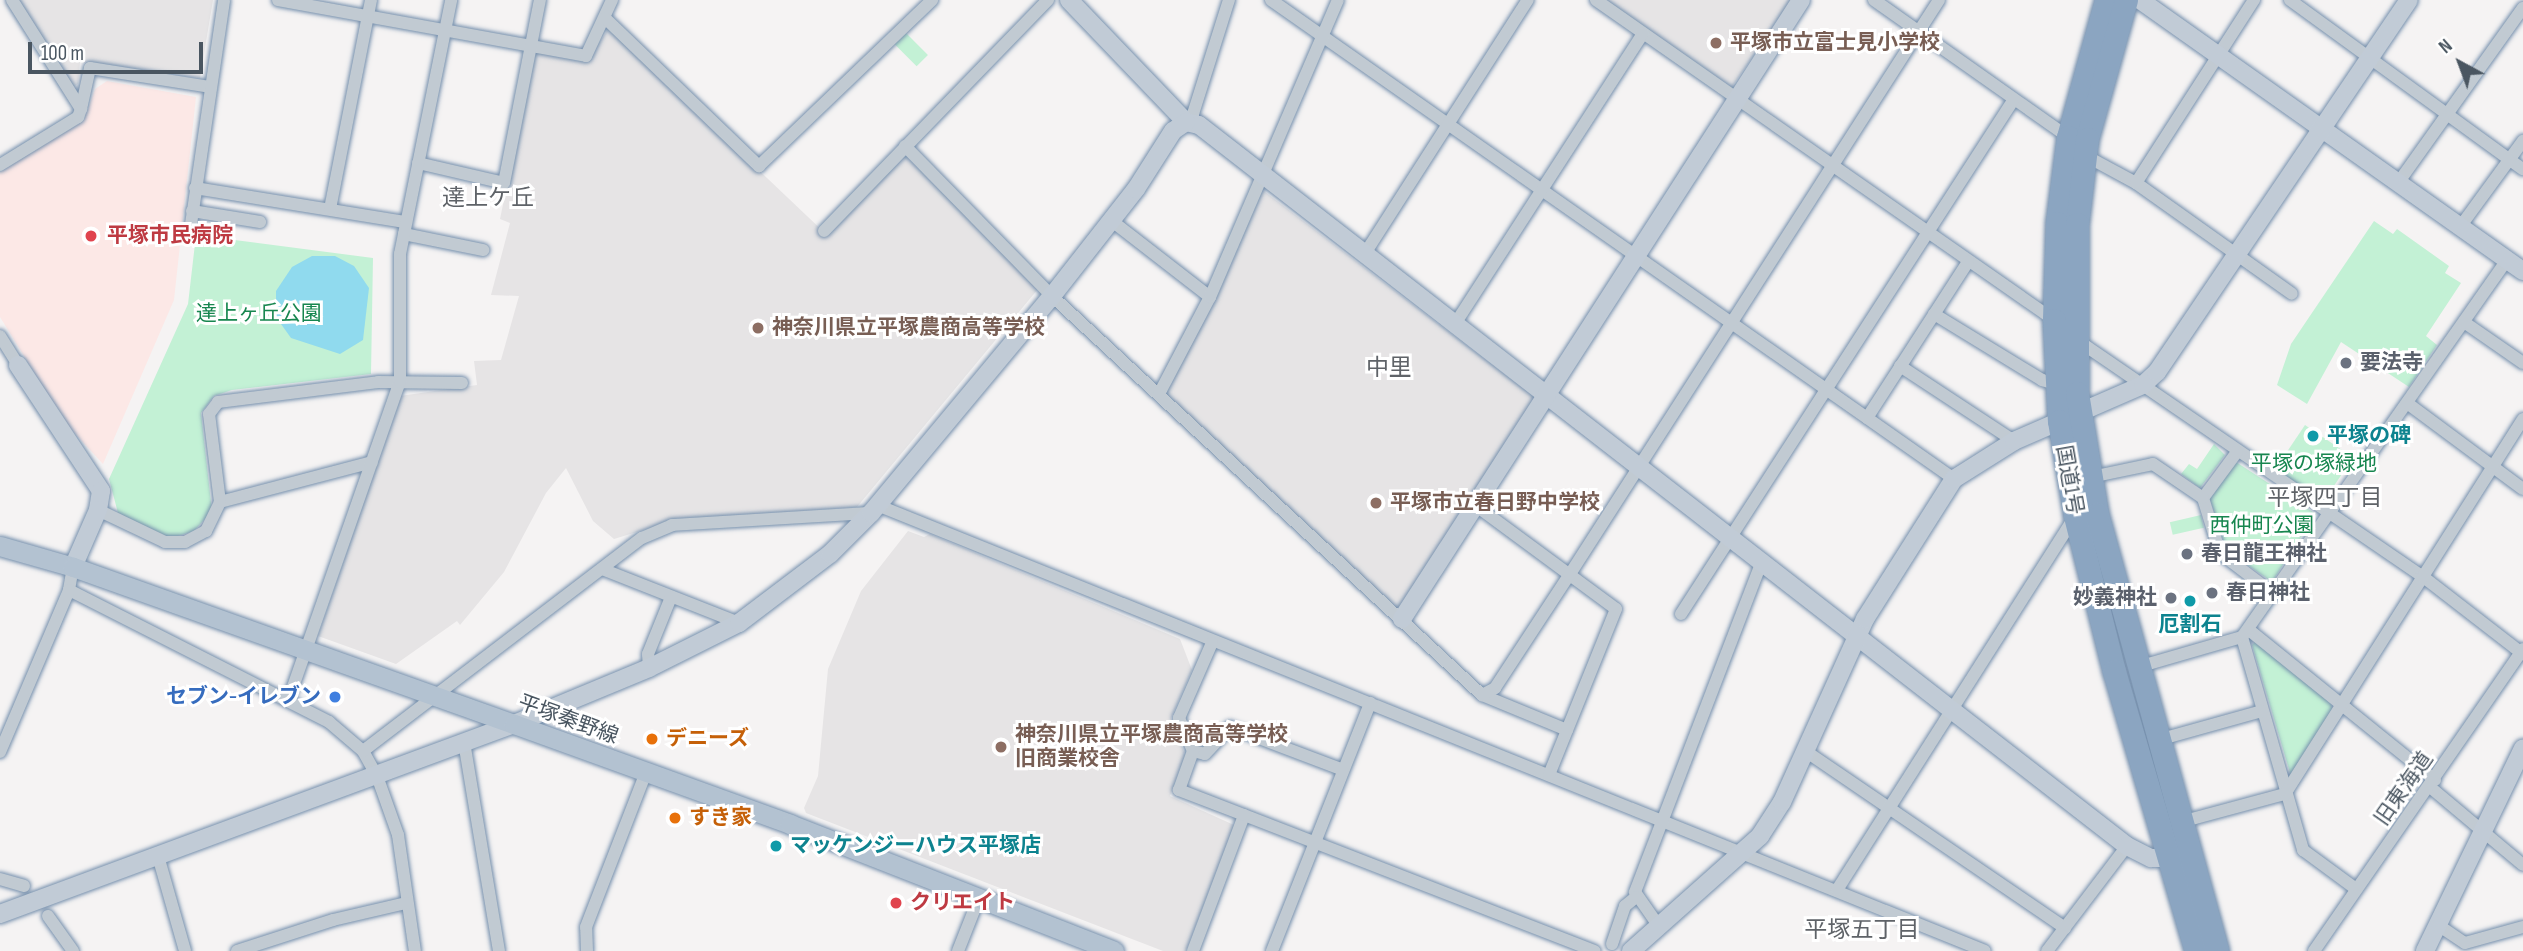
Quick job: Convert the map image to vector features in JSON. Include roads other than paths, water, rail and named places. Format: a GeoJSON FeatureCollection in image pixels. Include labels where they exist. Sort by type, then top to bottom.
{"type":"FeatureCollection","features":[{"type":"Feature","properties":{"kind":"highway","name":"国道1号"},"geometry":{"type":"LineString","coordinates":[[2106,0],[2068,137],[2057,223],[2054,320],[2056,384],[2091,477],[2138,667],[2181,822],[2180,858],[2196,951]]}},
{"type":"Feature","properties":{"kind":"highway","name":"国道1号"},"geometry":{"type":"LineString","coordinates":[[2126,0],[2109,52],[2086,156],[2077,224],[2069,416],[2075,516],[2180,858],[2217,951]]}},
{"type":"Feature","properties":{"kind":"main road","name":"平塚秦野線"},"geometry":{"type":"LineString","coordinates":[[0,546],[74,567],[308,649],[431,697],[646,772],[1114,951]]}},
{"type":"Feature","properties":{"kind":"street"},"geometry":{"type":"LineString","coordinates":[[12,0],[81,109]]}},
{"type":"Feature","properties":{"kind":"street"},"geometry":{"type":"LineString","coordinates":[[190,231],[224,0]]}},
{"type":"Feature","properties":{"kind":"street"},"geometry":{"type":"LineString","coordinates":[[278,0],[321,3],[586,57],[612,0]]}},
{"type":"Feature","properties":{"kind":"street"},"geometry":{"type":"LineString","coordinates":[[330,209],[371,0]]}},
{"type":"Feature","properties":{"kind":"street"},"geometry":{"type":"LineString","coordinates":[[288,701],[400,382],[405,228],[451,0]]}},
{"type":"Feature","properties":{"kind":"street"},"geometry":{"type":"LineString","coordinates":[[418,163],[505,183],[540,0]]}},
{"type":"Feature","properties":{"kind":"street"},"geometry":{"type":"LineString","coordinates":[[605,18],[759,166],[932,0]]}},
{"type":"Feature","properties":{"kind":"street"},"geometry":{"type":"LineString","coordinates":[[824,231],[1048,0]]}},
{"type":"Feature","properties":{"kind":"street"},"geometry":{"type":"LineString","coordinates":[[0,914],[514,724],[649,668],[740,623],[819,563],[874,509],[1112,221],[1174,131],[1193,114],[1229,0]]}},
{"type":"Feature","properties":{"kind":"street"},"geometry":{"type":"LineString","coordinates":[[1271,0],[1954,479]]}},
{"type":"Feature","properties":{"kind":"street"},"geometry":{"type":"LineString","coordinates":[[1158,394],[1210,297],[1338,0]]}},
{"type":"Feature","properties":{"kind":"street"},"geometry":{"type":"LineString","coordinates":[[1364,255],[1528,0]]}},
{"type":"Feature","properties":{"kind":"street"},"geometry":{"type":"LineString","coordinates":[[1596,0],[2054,320]]}},
{"type":"Feature","properties":{"kind":"street"},"geometry":{"type":"LineString","coordinates":[[1402,619],[1801,0]]}},
{"type":"Feature","properties":{"kind":"street"},"geometry":{"type":"LineString","coordinates":[[1874,0],[2068,137]]}},
{"type":"Feature","properties":{"kind":"street"},"geometry":{"type":"LineString","coordinates":[[1482,695],[1495,688],[1570,574],[1939,0]]}},
{"type":"Feature","properties":{"kind":"street"},"geometry":{"type":"LineString","coordinates":[[2140,0],[2523,271]]}},
{"type":"Feature","properties":{"kind":"street"},"geometry":{"type":"LineString","coordinates":[[2136,183],[2254,0]]}},
{"type":"Feature","properties":{"kind":"street"},"geometry":{"type":"LineString","coordinates":[[2290,0],[2523,169]]}},
{"type":"Feature","properties":{"kind":"street"},"geometry":{"type":"LineString","coordinates":[[1631,951],[1744,852],[1782,802],[1856,636],[1954,479],[2014,441],[2143,384],[2157,372],[2409,0]]}},
{"type":"Feature","properties":{"kind":"street"},"geometry":{"type":"LineString","coordinates":[[1078,4],[1186,122],[1199,125],[2127,846],[2151,858],[2180,858]]}},
{"type":"Feature","properties":{"kind":"street"},"geometry":{"type":"LineString","coordinates":[[2398,183],[2523,8]]}},
{"type":"Feature","properties":{"kind":"street"},"geometry":{"type":"LineString","coordinates":[[1455,324],[1643,33]]}},
{"type":"Feature","properties":{"kind":"street"},"geometry":{"type":"LineString","coordinates":[[0,164],[78,117],[90,68],[210,88]]}},
{"type":"Feature","properties":{"kind":"street"},"geometry":{"type":"LineString","coordinates":[[1681,614],[1824,388],[2014,99]]}},
{"type":"Feature","properties":{"kind":"street"},"geometry":{"type":"LineString","coordinates":[[2460,227],[2523,141]]}},
{"type":"Feature","properties":{"kind":"street"},"geometry":{"type":"LineString","coordinates":[[905,146],[1052,296],[1482,695],[1567,730]]}},
{"type":"Feature","properties":{"kind":"street"},"geometry":{"type":"LineString","coordinates":[[2086,156],[2136,183],[2292,294]]}},
{"type":"Feature","properties":{"kind":"street"},"geometry":{"type":"LineString","coordinates":[[195,188],[330,209],[483,250]]}},
{"type":"Feature","properties":{"kind":"street"},"geometry":{"type":"LineString","coordinates":[[192,211],[260,222]]}},
{"type":"Feature","properties":{"kind":"street"},"geometry":{"type":"LineString","coordinates":[[1112,221],[1210,297]]}},
{"type":"Feature","properties":{"kind":"street"},"geometry":{"type":"LineString","coordinates":[[2138,667],[2246,633],[2507,260]]}},
{"type":"Feature","properties":{"kind":"street"},"geometry":{"type":"LineString","coordinates":[[1867,418],[1968,262]]}},
{"type":"Feature","properties":{"kind":"street"},"geometry":{"type":"LineString","coordinates":[[1934,314],[2042,380],[2056,384]]}},
{"type":"Feature","properties":{"kind":"street"},"geometry":{"type":"LineString","coordinates":[[2464,322],[2523,363]]}},
{"type":"Feature","properties":{"kind":"street"},"geometry":{"type":"LineString","coordinates":[[0,336],[99,485],[98,510],[74,567],[69,590],[0,752]]}},
{"type":"Feature","properties":{"kind":"street"},"geometry":{"type":"LineString","coordinates":[[2074,338],[2329,515],[2422,576],[2522,652]]}},
{"type":"Feature","properties":{"kind":"street"},"geometry":{"type":"LineString","coordinates":[[1900,366],[2014,441]]}},
{"type":"Feature","properties":{"kind":"street"},"geometry":{"type":"LineString","coordinates":[[98,510],[155,539],[175,543],[205,531],[219,502],[209,414],[218,402],[400,382],[462,383]]}},
{"type":"Feature","properties":{"kind":"street"},"geometry":{"type":"LineString","coordinates":[[2407,403],[2523,489]]}},
{"type":"Feature","properties":{"kind":"street"},"geometry":{"type":"LineString","coordinates":[[2181,822],[2285,794],[2523,419]]}},
{"type":"Feature","properties":{"kind":"street"},"geometry":{"type":"LineString","coordinates":[[2203,498],[2237,452]]}},
{"type":"Feature","properties":{"kind":"street"},"geometry":{"type":"LineString","coordinates":[[219,502],[372,462]]}},
{"type":"Feature","properties":{"kind":"street"},"geometry":{"type":"LineString","coordinates":[[2091,477],[2153,464],[2203,498],[2220,553],[2274,594]]}},
{"type":"Feature","properties":{"kind":"street"},"geometry":{"type":"LineString","coordinates":[[1475,505],[1616,609],[1549,775]]}},
{"type":"Feature","properties":{"kind":"street"},"geometry":{"type":"LineString","coordinates":[[363,751],[642,538],[672,525],[874,509],[1370,703],[1985,951]]}},
{"type":"Feature","properties":{"kind":"street"},"geometry":{"type":"LineString","coordinates":[[1837,890],[2075,516]]}},
{"type":"Feature","properties":{"kind":"street"},"geometry":{"type":"LineString","coordinates":[[1612,944],[1625,906],[1636,897],[1661,820],[1762,562]]}},
{"type":"Feature","properties":{"kind":"street"},"geometry":{"type":"LineString","coordinates":[[602,569],[740,623]]}},
{"type":"Feature","properties":{"kind":"street"},"geometry":{"type":"LineString","coordinates":[[69,590],[329,722],[363,751],[377,776],[398,835],[405,903],[415,951]]}},
{"type":"Feature","properties":{"kind":"street"},"geometry":{"type":"LineString","coordinates":[[649,668],[648,654],[671,597]]}},
{"type":"Feature","properties":{"kind":"street"},"geometry":{"type":"LineString","coordinates":[[2246,633],[2342,706],[2523,864]]}},
{"type":"Feature","properties":{"kind":"street"},"geometry":{"type":"LineString","coordinates":[[2246,633],[2262,711],[2303,850],[2356,889]]}},
{"type":"Feature","properties":{"kind":"street"},"geometry":{"type":"LineString","coordinates":[[1212,642],[1179,718],[1193,751],[1179,790],[1595,951]]}},
{"type":"Feature","properties":{"kind":"street","name":"旧東海道"},"geometry":{"type":"LineString","coordinates":[[2314,951],[2522,652]]}},
{"type":"Feature","properties":{"kind":"street"},"geometry":{"type":"LineString","coordinates":[[1272,951],[1370,703]]}},
{"type":"Feature","properties":{"kind":"street"},"geometry":{"type":"LineString","coordinates":[[2158,740],[2262,711]]}},
{"type":"Feature","properties":{"kind":"street"},"geometry":{"type":"LineString","coordinates":[[1193,751],[1205,754],[1230,727],[1343,770]]}},
{"type":"Feature","properties":{"kind":"street"},"geometry":{"type":"LineString","coordinates":[[464,742],[499,951]]}},
{"type":"Feature","properties":{"kind":"street"},"geometry":{"type":"LineString","coordinates":[[2425,951],[2523,748]]}},
{"type":"Feature","properties":{"kind":"street"},"geometry":{"type":"LineString","coordinates":[[1804,750],[2065,929]]}},
{"type":"Feature","properties":{"kind":"street"},"geometry":{"type":"LineString","coordinates":[[587,951],[586,927],[646,772]]}},
{"type":"Feature","properties":{"kind":"street"},"geometry":{"type":"LineString","coordinates":[[1193,951],[1244,815]]}},
{"type":"Feature","properties":{"kind":"street"},"geometry":{"type":"LineString","coordinates":[[2047,951],[2127,846]]}},
{"type":"Feature","properties":{"kind":"street"},"geometry":{"type":"LineString","coordinates":[[158,856],[185,951]]}},
{"type":"Feature","properties":{"kind":"street"},"geometry":{"type":"LineString","coordinates":[[0,879],[24,886]]}},
{"type":"Feature","properties":{"kind":"street"},"geometry":{"type":"LineString","coordinates":[[1636,897],[1658,925]]}},
{"type":"Feature","properties":{"kind":"street"},"geometry":{"type":"LineString","coordinates":[[958,951],[979,898]]}},
{"type":"Feature","properties":{"kind":"street"},"geometry":{"type":"LineString","coordinates":[[237,951],[333,920],[405,903]]}},
{"type":"Feature","properties":{"kind":"street"},"geometry":{"type":"LineString","coordinates":[[48,916],[73,951]]}},
{"type":"Feature","properties":{"kind":"street"},"geometry":{"type":"LineString","coordinates":[[2438,925],[2465,943],[2523,927]]}},
{"type":"Feature","properties":{"kind":"water"},"geometry":{"type":"Polygon","coordinates":[[[312,256],[335,256],[354,266],[369,288],[363,340],[340,354],[291,338],[276,317],[276,291],[292,267],[312,256]]]}},
{"type":"Feature","properties":{"kind":"place","name":"平塚市立富士見小学校"},"geometry":{"type":"Point","coordinates":[1716,43]}},
{"type":"Feature","properties":{"kind":"place","name":"平塚市民病院"},"geometry":{"type":"Point","coordinates":[91,236]}},
{"type":"Feature","properties":{"kind":"place","name":"神奈川県立平塚農商高等学校"},"geometry":{"type":"Point","coordinates":[758,328]}},
{"type":"Feature","properties":{"kind":"place","name":"要法寺"},"geometry":{"type":"Point","coordinates":[2346,363]}},
{"type":"Feature","properties":{"kind":"place","name":"平塚の碑"},"geometry":{"type":"Point","coordinates":[2313,436]}},
{"type":"Feature","properties":{"kind":"place","name":"平塚市立春日野中学校"},"geometry":{"type":"Point","coordinates":[1376,503]}},
{"type":"Feature","properties":{"kind":"place","name":"春日龍王神社"},"geometry":{"type":"Point","coordinates":[2187,554]}},
{"type":"Feature","properties":{"kind":"place","name":"春日神社"},"geometry":{"type":"Point","coordinates":[2212,593]}},
{"type":"Feature","properties":{"kind":"place","name":"妙義神社"},"geometry":{"type":"Point","coordinates":[2171,598]}},
{"type":"Feature","properties":{"kind":"place","name":"厄割石"},"geometry":{"type":"Point","coordinates":[2190,601]}},
{"type":"Feature","properties":{"kind":"place","name":"セブン-イレブン"},"geometry":{"type":"Point","coordinates":[335,697]}},
{"type":"Feature","properties":{"kind":"place","name":"デニーズ"},"geometry":{"type":"Point","coordinates":[652,739]}},
{"type":"Feature","properties":{"kind":"place","name":"神奈川県立平塚農商高等学校 旧商業校舎"},"geometry":{"type":"Point","coordinates":[1001,747]}},
{"type":"Feature","properties":{"kind":"place","name":"すき家"},"geometry":{"type":"Point","coordinates":[675,818]}},
{"type":"Feature","properties":{"kind":"place","name":"マッケンジーハウス平塚店"},"geometry":{"type":"Point","coordinates":[776,846]}},
{"type":"Feature","properties":{"kind":"place","name":"クリエイト"},"geometry":{"type":"Point","coordinates":[896,903]}},
{"type":"Feature","properties":{"kind":"district","name":"達上ケ丘"},"geometry":{"type":"Point","coordinates":[488,198]}},
{"type":"Feature","properties":{"kind":"district","name":"中里"},"geometry":{"type":"Point","coordinates":[1389,368]}},
{"type":"Feature","properties":{"kind":"district","name":"平塚四丁目"},"geometry":{"type":"Point","coordinates":[2325,498]}},
{"type":"Feature","properties":{"kind":"district","name":"平塚五丁目"},"geometry":{"type":"Point","coordinates":[1862,930]}},
{"type":"Feature","properties":{"kind":"park label","name":"達上ヶ丘公園"},"geometry":{"type":"Point","coordinates":[259,314]}},
{"type":"Feature","properties":{"kind":"park label","name":"平塚の塚緑地"},"geometry":{"type":"Point","coordinates":[2314,464]}},
{"type":"Feature","properties":{"kind":"park label","name":"西仲町公園"},"geometry":{"type":"Point","coordinates":[2262,526]}}]}
